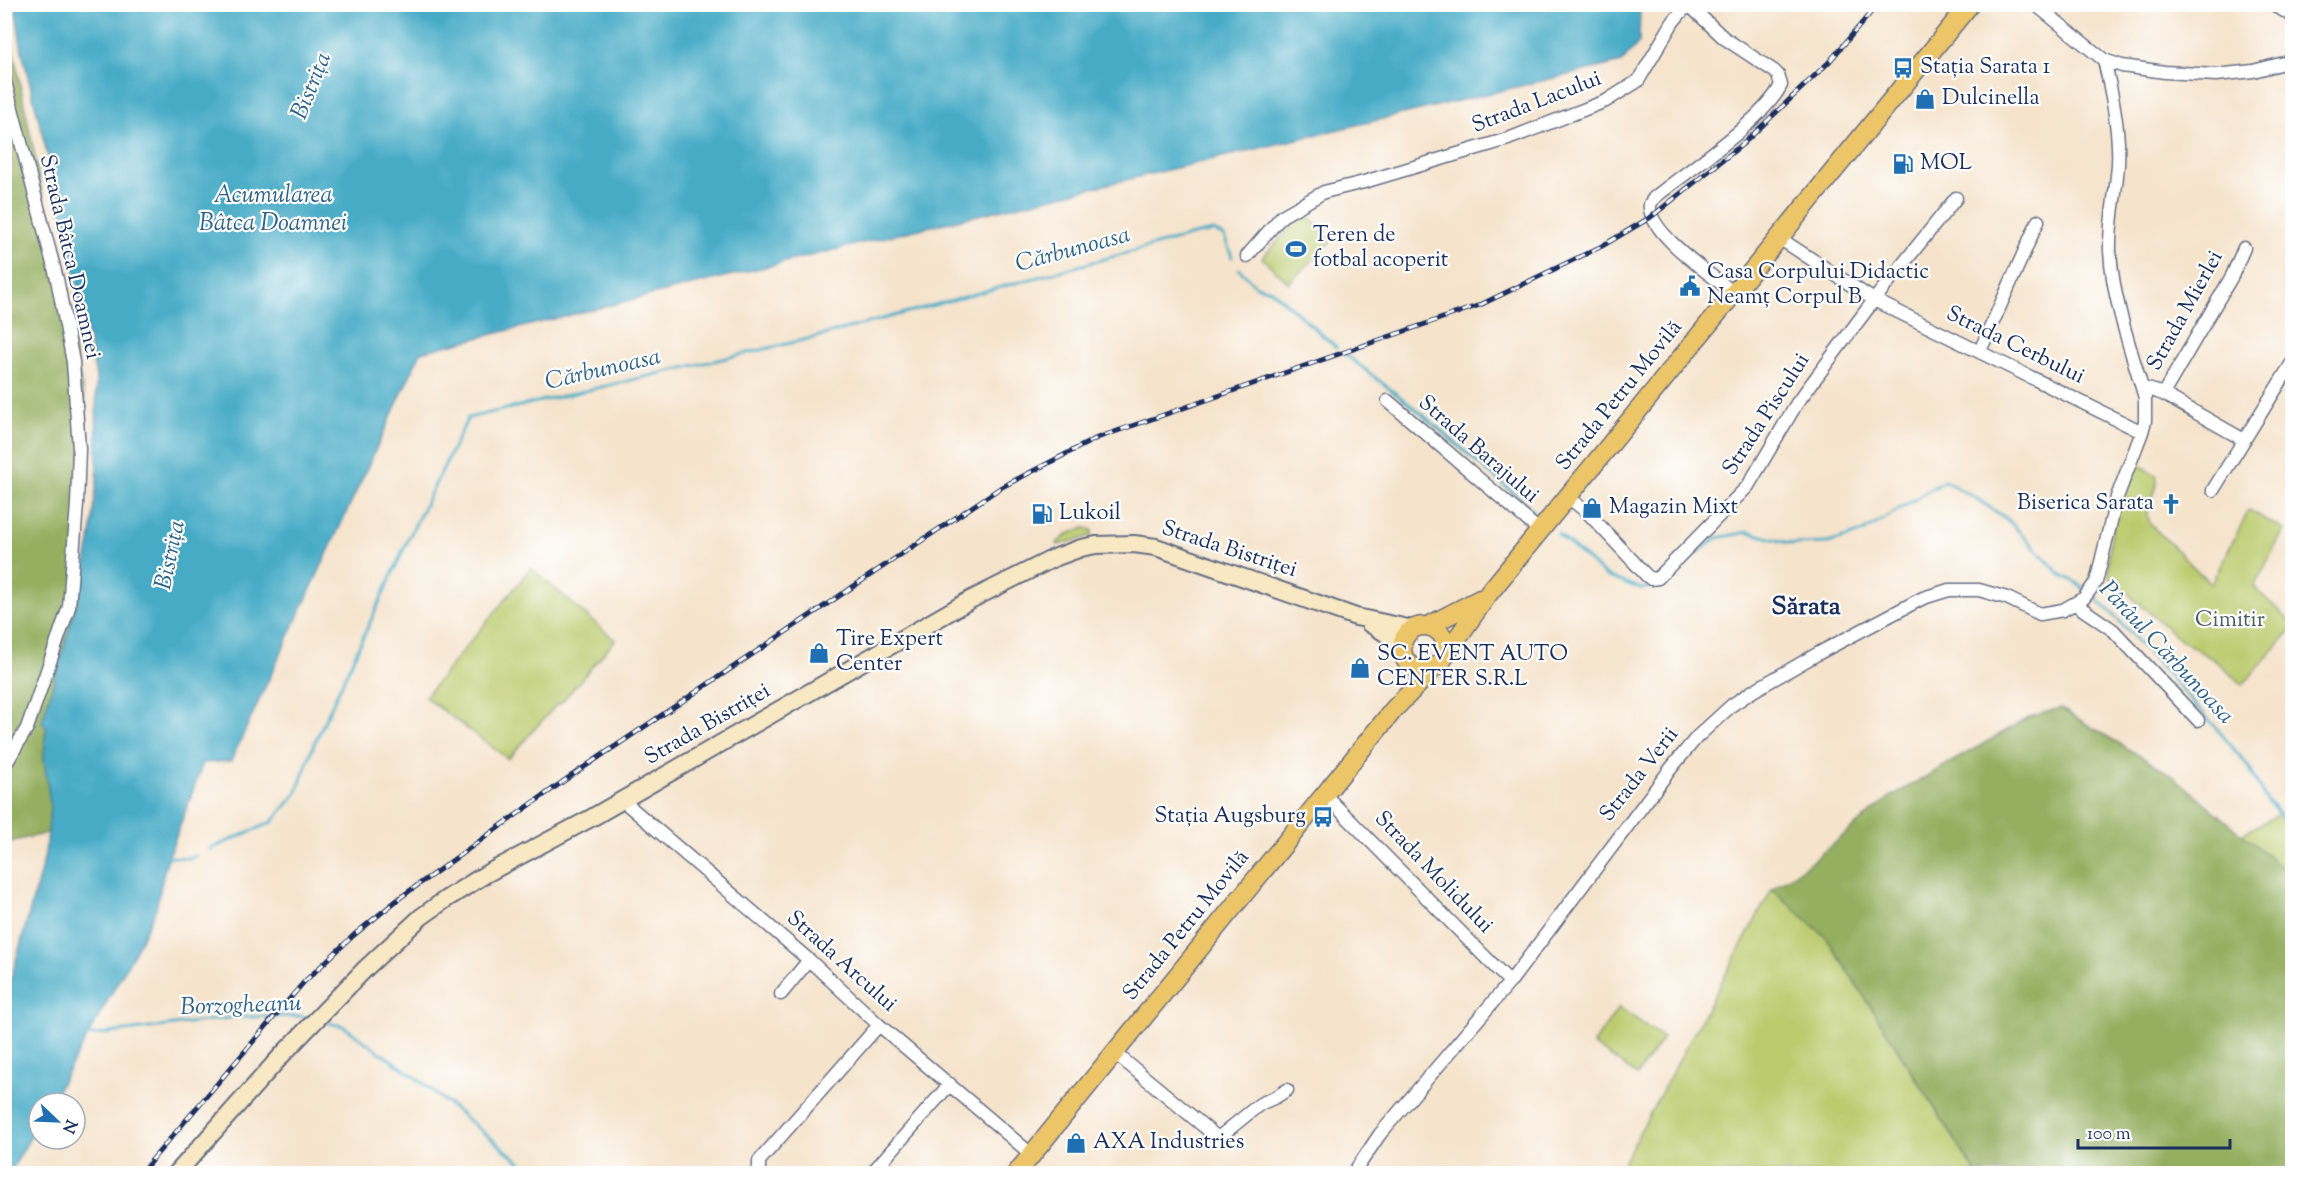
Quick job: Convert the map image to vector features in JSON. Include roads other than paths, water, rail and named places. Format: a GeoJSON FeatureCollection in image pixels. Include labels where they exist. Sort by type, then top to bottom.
{"type":"FeatureCollection","features":[{"type":"Feature","properties":{"kind":"main road","name":"Strada Petru Movilă"},"geometry":{"type":"LineString","coordinates":[[1016,1173],[1395,708],[1441,661],[1489,594],[1970,4]]}},
{"type":"Feature","properties":{"kind":"main road","name":"Strada Bistriței"},"geometry":{"type":"LineString","coordinates":[[176,1173],[299,1036],[387,947],[446,899],[486,874],[622,800],[970,600],[1054,558],[1096,545],[1134,544],[1156,547],[1356,617],[1385,633],[1406,656]]}},
{"type":"Feature","properties":{"kind":"main road","name":"Strada Petru Movilă"},"geometry":{"type":"LineString","coordinates":[[1421,627],[1461,611],[1489,594]]}},
{"type":"Feature","properties":{"kind":"main road","name":"Strada Bistriței"},"geometry":{"type":"LineString","coordinates":[[1356,617],[1421,627]]}},
{"type":"Feature","properties":{"kind":"main road"},"geometry":{"type":"LineString","coordinates":[[1421,627],[1435,628],[1444,638],[1446,651],[1441,661],[1427,669],[1414,667],[1406,656],[1405,637],[1421,627]]}},
{"type":"Feature","properties":{"kind":"main road","name":"Strada Petru Movilă"},"geometry":{"type":"LineString","coordinates":[[1395,708],[1406,656]]}},
{"type":"Feature","properties":{"kind":"street"},"geometry":{"type":"LineString","coordinates":[[2035,4],[2104,60],[2136,69],[2216,75],[2253,71],[2292,61]]}},
{"type":"Feature","properties":{"kind":"street"},"geometry":{"type":"LineString","coordinates":[[2274,4],[2292,16]]}},
{"type":"Feature","properties":{"kind":"street","name":"Strada Lacului"},"geometry":{"type":"LineString","coordinates":[[1247,255],[1282,216],[1324,192],[1509,139],[1606,101],[1638,81],[1673,22],[1683,10],[1692,6],[1724,38],[1774,71],[1781,84],[1777,95],[1748,123],[1654,198],[1650,204],[1651,217],[1664,234],[1734,293]]}},
{"type":"Feature","properties":{"kind":"street"},"geometry":{"type":"LineString","coordinates":[[2104,60],[2114,117],[2118,162],[2110,230],[2112,275],[2122,324],[2142,387],[2146,409],[2142,432],[2117,497],[2099,575],[2084,597],[2198,720]]}},
{"type":"Feature","properties":{"kind":"street","name":"Strada Bâtca Doamnei"},"geometry":{"type":"LineString","coordinates":[[4,78],[57,279],[73,362],[78,448],[77,504],[69,607],[27,728],[4,767]]}},
{"type":"Feature","properties":{"kind":"street","name":"Strada Piscului"},"geometry":{"type":"LineString","coordinates":[[1568,497],[1588,513],[1646,575],[1651,579],[1658,578],[1748,486],[1797,403],[1874,300],[1956,198]]}},
{"type":"Feature","properties":{"kind":"street"},"geometry":{"type":"LineString","coordinates":[[1980,351],[2038,221]]}},
{"type":"Feature","properties":{"kind":"street","name":"Strada Cerbului"},"geometry":{"type":"LineString","coordinates":[[1779,238],[1874,300],[2142,432]]}},
{"type":"Feature","properties":{"kind":"street","name":"Strada Mierlei"},"geometry":{"type":"LineString","coordinates":[[2163,394],[2232,276],[2244,248]]}},
{"type":"Feature","properties":{"kind":"street"},"geometry":{"type":"LineString","coordinates":[[2213,490],[2292,363]]}},
{"type":"Feature","properties":{"kind":"street"},"geometry":{"type":"LineString","coordinates":[[2142,387],[2163,394],[2244,440]]}},
{"type":"Feature","properties":{"kind":"street","name":"Strada Barajului"},"geometry":{"type":"LineString","coordinates":[[1388,401],[1540,531]]}},
{"type":"Feature","properties":{"kind":"street","name":"Strada Verii"},"geometry":{"type":"LineString","coordinates":[[1353,1173],[1380,1134],[1510,982],[1679,758],[1703,731],[1732,705],[1819,653],[1923,598],[1937,593],[1961,589],[1994,593],[2040,614],[2063,610],[2084,597]]}},
{"type":"Feature","properties":{"kind":"street","name":"Strada Molidului"},"geometry":{"type":"LineString","coordinates":[[1325,795],[1510,982]]}},
{"type":"Feature","properties":{"kind":"street","name":"Strada Arcului"},"geometry":{"type":"LineString","coordinates":[[622,800],[809,960],[879,1025],[1032,1154]]}},
{"type":"Feature","properties":{"kind":"street"},"geometry":{"type":"LineString","coordinates":[[781,994],[809,960]]}},
{"type":"Feature","properties":{"kind":"street"},"geometry":{"type":"LineString","coordinates":[[759,1172],[759,1161],[879,1025]]}},
{"type":"Feature","properties":{"kind":"street"},"geometry":{"type":"LineString","coordinates":[[1115,1053],[1218,1138],[1260,1104],[1287,1090]]}},
{"type":"Feature","properties":{"kind":"street"},"geometry":{"type":"LineString","coordinates":[[872,1173],[950,1084]]}},
{"type":"Feature","properties":{"kind":"water","name":"Acumularea Bâtca Doamnei"},"geometry":{"type":"Polygon","coordinates":[[[15,4],[1640,5],[1639,42],[1622,62],[911,231],[421,352],[231,761],[203,763],[165,867],[156,909],[137,948],[57,1091],[27,1091],[27,1143],[10,1173],[5,1174],[5,989],[12,975],[44,859],[50,804],[44,759],[46,726],[42,722],[82,585],[91,536],[97,479],[96,377],[70,247],[22,52],[15,4]]]}},
{"type":"Feature","properties":{"kind":"waterway"},"geometry":{"type":"LineString","coordinates":[[2262,4],[2270,12],[2292,25]]}},
{"type":"Feature","properties":{"kind":"waterway","name":"Cărbunoasa"},"geometry":{"type":"LineString","coordinates":[[210,849],[272,822],[296,794],[314,744],[413,529],[468,418],[812,338],[1193,235],[1214,231],[1224,236],[1232,257]]}},
{"type":"Feature","properties":{"kind":"waterway","name":"Cărbunoasa"},"geometry":{"type":"LineString","coordinates":[[1239,269],[1256,286],[1271,290],[1336,347]]}},
{"type":"Feature","properties":{"kind":"waterway","name":"Cărbunoasa"},"geometry":{"type":"LineString","coordinates":[[1345,354],[1417,410],[1533,510]]}},
{"type":"Feature","properties":{"kind":"waterway","name":"Pârâul Cărbunoasa"},"geometry":{"type":"LineString","coordinates":[[1558,534],[1606,576],[1642,589],[1659,584],[1671,577],[1717,538],[1748,532],[1792,544],[1828,543],[1863,532],[1944,481],[2007,519],[2060,574],[2087,591]]}},
{"type":"Feature","properties":{"kind":"waterway","name":"Pârâul Cărbunoasa"},"geometry":{"type":"LineString","coordinates":[[2092,595],[2112,613],[2212,723],[2249,767],[2262,793],[2292,831]]}},
{"type":"Feature","properties":{"kind":"waterway"},"geometry":{"type":"LineString","coordinates":[[167,857],[191,858],[195,856]]}},
{"type":"Feature","properties":{"kind":"waterway","name":"Borzogheanu"},"geometry":{"type":"LineString","coordinates":[[86,1036],[237,1017],[301,1016],[309,1018]]}},
{"type":"Feature","properties":{"kind":"waterway","name":"Borzogheanu"},"geometry":{"type":"LineString","coordinates":[[324,1022],[343,1026],[415,1077],[535,1174]]}},
{"type":"Feature","properties":{"kind":"railway"},"geometry":{"type":"LineString","coordinates":[[140,1174],[304,982],[354,935],[401,897],[568,778],[1000,488],[1097,438],[1480,305],[1602,246],[1651,217],[1744,143],[1829,62],[1878,4]]}},
{"type":"Feature","properties":{"kind":"place","name":"Stația Sarata 1"},"geometry":{"type":"Point","coordinates":[1903,68]}},
{"type":"Feature","properties":{"kind":"place","name":"Dulcinella"},"geometry":{"type":"Point","coordinates":[1925,99]}},
{"type":"Feature","properties":{"kind":"place","name":"MOL"},"geometry":{"type":"Point","coordinates":[1903,164]}},
{"type":"Feature","properties":{"kind":"place","name":"Teren de fotbal acoperit"},"geometry":{"type":"Point","coordinates":[1296,249]}},
{"type":"Feature","properties":{"kind":"place","name":"Casa Corpului Didactic Neamţ Corpul B"},"geometry":{"type":"Point","coordinates":[1690,286]}},
{"type":"Feature","properties":{"kind":"place","name":"Biserica Sarata"},"geometry":{"type":"Point","coordinates":[2171,504]}},
{"type":"Feature","properties":{"kind":"place","name":"Magazin Mixt"},"geometry":{"type":"Point","coordinates":[1592,508]}},
{"type":"Feature","properties":{"kind":"place","name":"Lukoil"},"geometry":{"type":"Point","coordinates":[1042,514]}},
{"type":"Feature","properties":{"kind":"place","name":"Tire Expert Center"},"geometry":{"type":"Point","coordinates":[819,653]}},
{"type":"Feature","properties":{"kind":"place","name":"SC. EVENT AUTO CENTER S.R.L"},"geometry":{"type":"Point","coordinates":[1360,668]}},
{"type":"Feature","properties":{"kind":"place","name":"Stația Augsburg"},"geometry":{"type":"Point","coordinates":[1323,817]}},
{"type":"Feature","properties":{"kind":"place","name":"AXA Industries"},"geometry":{"type":"Point","coordinates":[1076,1143]}},
{"type":"Feature","properties":{"kind":"district","name":"Sărata"},"geometry":{"type":"Point","coordinates":[1806,607]}},
{"type":"Feature","properties":{"kind":"water label","name":"Bistrița"},"geometry":{"type":"Point","coordinates":[312,86]}},
{"type":"Feature","properties":{"kind":"water label","name":"Bistrița"},"geometry":{"type":"Point","coordinates":[171,555]}},
{"type":"Feature","properties":{"kind":"park label","name":"Cimitir"},"geometry":{"type":"Point","coordinates":[2230,621]}}]}
